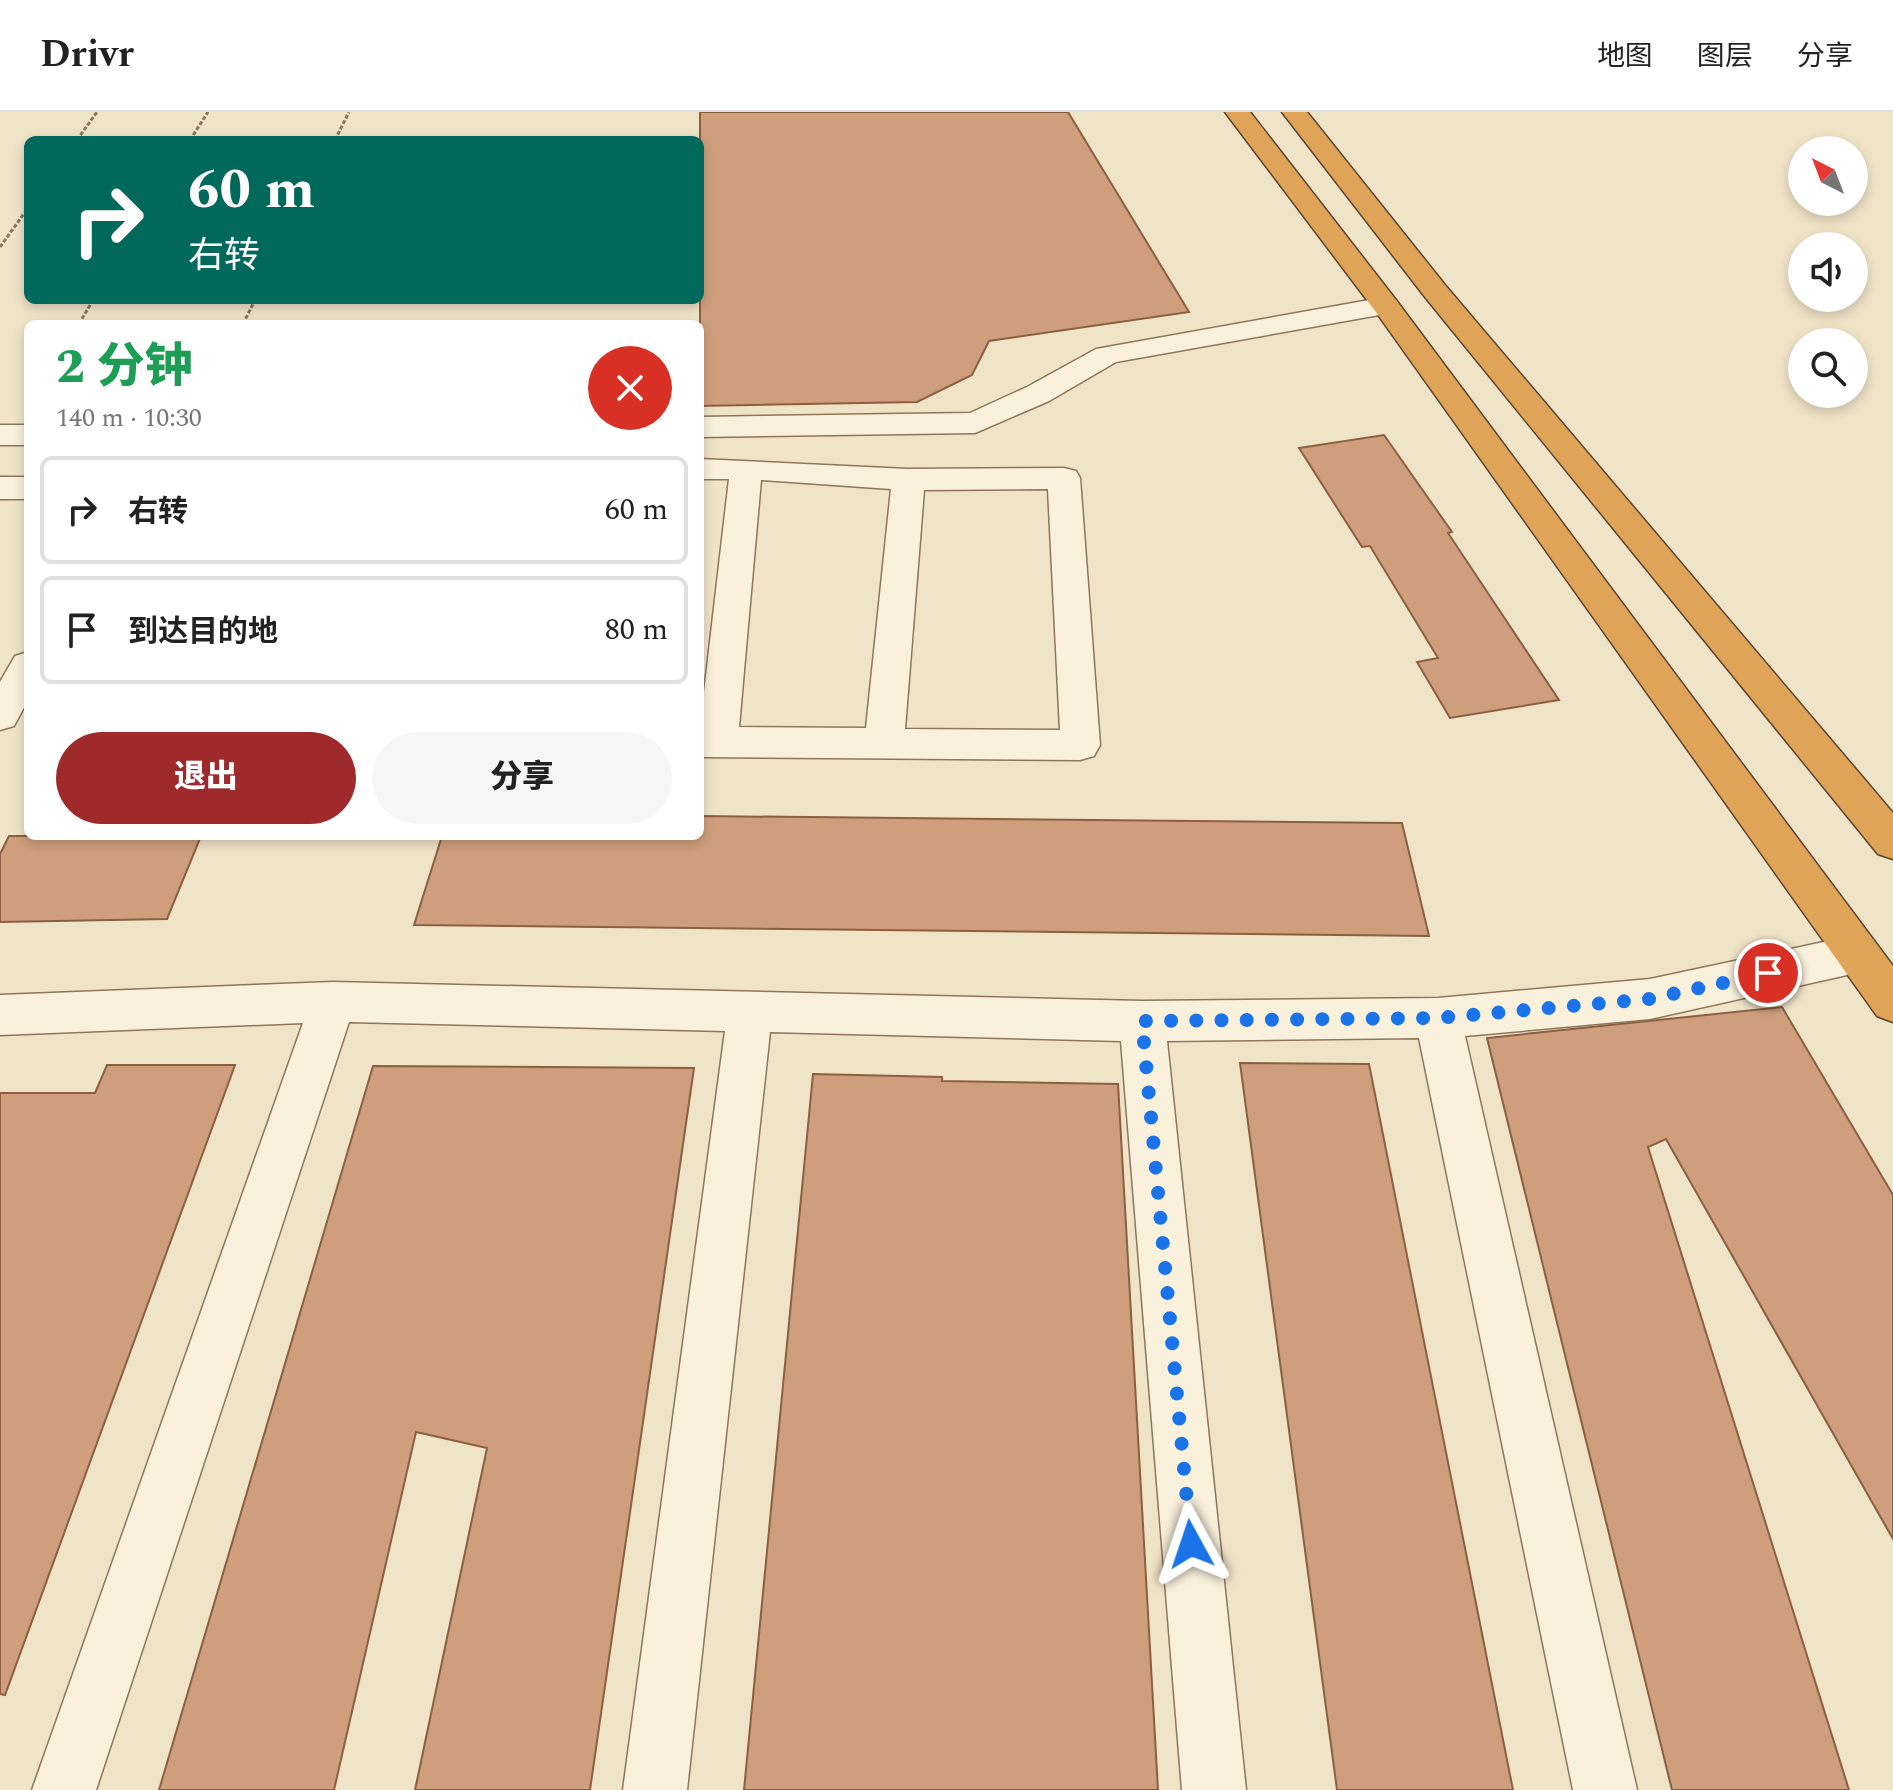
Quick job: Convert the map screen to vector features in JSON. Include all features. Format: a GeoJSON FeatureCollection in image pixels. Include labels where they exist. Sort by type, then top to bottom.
{"type":"FeatureCollection","features":[{"type":"Feature","properties":{"kind":"highway"},"geometry":{"type":"LineString","coordinates":[[1237,112],[1386,306],[1893,1002]]}},
{"type":"Feature","properties":{"kind":"highway"},"geometry":{"type":"LineString","coordinates":[[1294,112],[1435,291],[1893,842]]}},
{"type":"Feature","properties":{"kind":"street"},"geometry":{"type":"LineString","coordinates":[[704,427],[975,423],[1038,394],[1107,355],[1386,306]]}},
{"type":"Feature","properties":{"kind":"street"},"geometry":{"type":"LineString","coordinates":[[0,435],[24,435]]}},
{"type":"Feature","properties":{"kind":"street"},"geometry":{"type":"LineString","coordinates":[[704,469],[746,469],[908,480],[1064,478],[1080,745],[709,742],[746,469]]}},
{"type":"Feature","properties":{"kind":"street"},"geometry":{"type":"LineString","coordinates":[[884,744],[908,480]]}},
{"type":"Feature","properties":{"kind":"street"},"geometry":{"type":"LineString","coordinates":[[0,488],[24,488]]}},
{"type":"Feature","properties":{"kind":"street"},"geometry":{"type":"LineString","coordinates":[[0,716],[24,673]]}},
{"type":"Feature","properties":{"kind":"street"},"geometry":{"type":"LineString","coordinates":[[0,1015],[333,1002],[1142,1021],[1438,1018],[1650,999],[1856,954]]}},
{"type":"Feature","properties":{"kind":"street"},"geometry":{"type":"LineString","coordinates":[[64,1790],[333,1002]]}},
{"type":"Feature","properties":{"kind":"street"},"geometry":{"type":"LineString","coordinates":[[655,1790],[750,1011]]}},
{"type":"Feature","properties":{"kind":"street"},"geometry":{"type":"LineString","coordinates":[[1438,1018],[1605,1790]]}},
{"type":"Feature","properties":{"kind":"street"},"geometry":{"type":"LineString","coordinates":[[1142,1021],[1214,1790]]}},
{"type":"Feature","properties":{"kind":"path"},"geometry":{"type":"LineString","coordinates":[[80,136],[97,112]]}},
{"type":"Feature","properties":{"kind":"path"},"geometry":{"type":"LineString","coordinates":[[193,136],[208,112]]}},
{"type":"Feature","properties":{"kind":"path"},"geometry":{"type":"LineString","coordinates":[[337,136],[349,112]]}},
{"type":"Feature","properties":{"kind":"path"},"geometry":{"type":"LineString","coordinates":[[0,247],[24,214]]}},
{"type":"Feature","properties":{"kind":"building"},"geometry":{"type":"Polygon","coordinates":[[[700,112],[1068,112],[1189,312],[989,341],[972,375],[917,402],[704,406],[704,320],[700,320],[700,304],[704,304],[704,136],[700,136],[700,112]]]}},
{"type":"Feature","properties":{"kind":"building"},"geometry":{"type":"Polygon","coordinates":[[[1384,435],[1452,532],[1448,533],[1559,700],[1450,718],[1417,662],[1438,658],[1370,546],[1362,547],[1299,448],[1384,435]]]}},
{"type":"Feature","properties":{"kind":"building"},"geometry":{"type":"Polygon","coordinates":[[[704,816],[1402,823],[1429,936],[414,925],[441,840],[704,840],[704,816]]]}},
{"type":"Feature","properties":{"kind":"building"},"geometry":{"type":"Polygon","coordinates":[[[9,836],[24,836],[24,840],[199,840],[167,919],[0,922],[0,854],[9,836]]]}},
{"type":"Feature","properties":{"kind":"building"},"geometry":{"type":"Polygon","coordinates":[[[1782,1007],[1893,1195],[1893,1539],[1666,1139],[1648,1147],[1849,1790],[1672,1790],[1487,1038],[1782,1007]]]}},
{"type":"Feature","properties":{"kind":"building"},"geometry":{"type":"Polygon","coordinates":[[[1240,1063],[1369,1064],[1513,1790],[1337,1790],[1240,1063]]]}},
{"type":"Feature","properties":{"kind":"building"},"geometry":{"type":"Polygon","coordinates":[[[107,1065],[235,1065],[5,1695],[0,1694],[0,1093],[95,1093],[107,1065]]]}},
{"type":"Feature","properties":{"kind":"building"},"geometry":{"type":"Polygon","coordinates":[[[373,1066],[694,1068],[590,1790],[415,1790],[487,1448],[416,1432],[334,1790],[159,1790],[373,1066]]]}},
{"type":"Feature","properties":{"kind":"building"},"geometry":{"type":"Polygon","coordinates":[[[813,1074],[942,1077],[942,1081],[1118,1084],[1158,1790],[744,1790],[813,1074]]]}},
{"type":"Feature","properties":{"kind":"route"},"geometry":{"type":"LineString","coordinates":[[1191,1544],[1142,1021],[1438,1018],[1650,999],[1768,973]]}}]}
